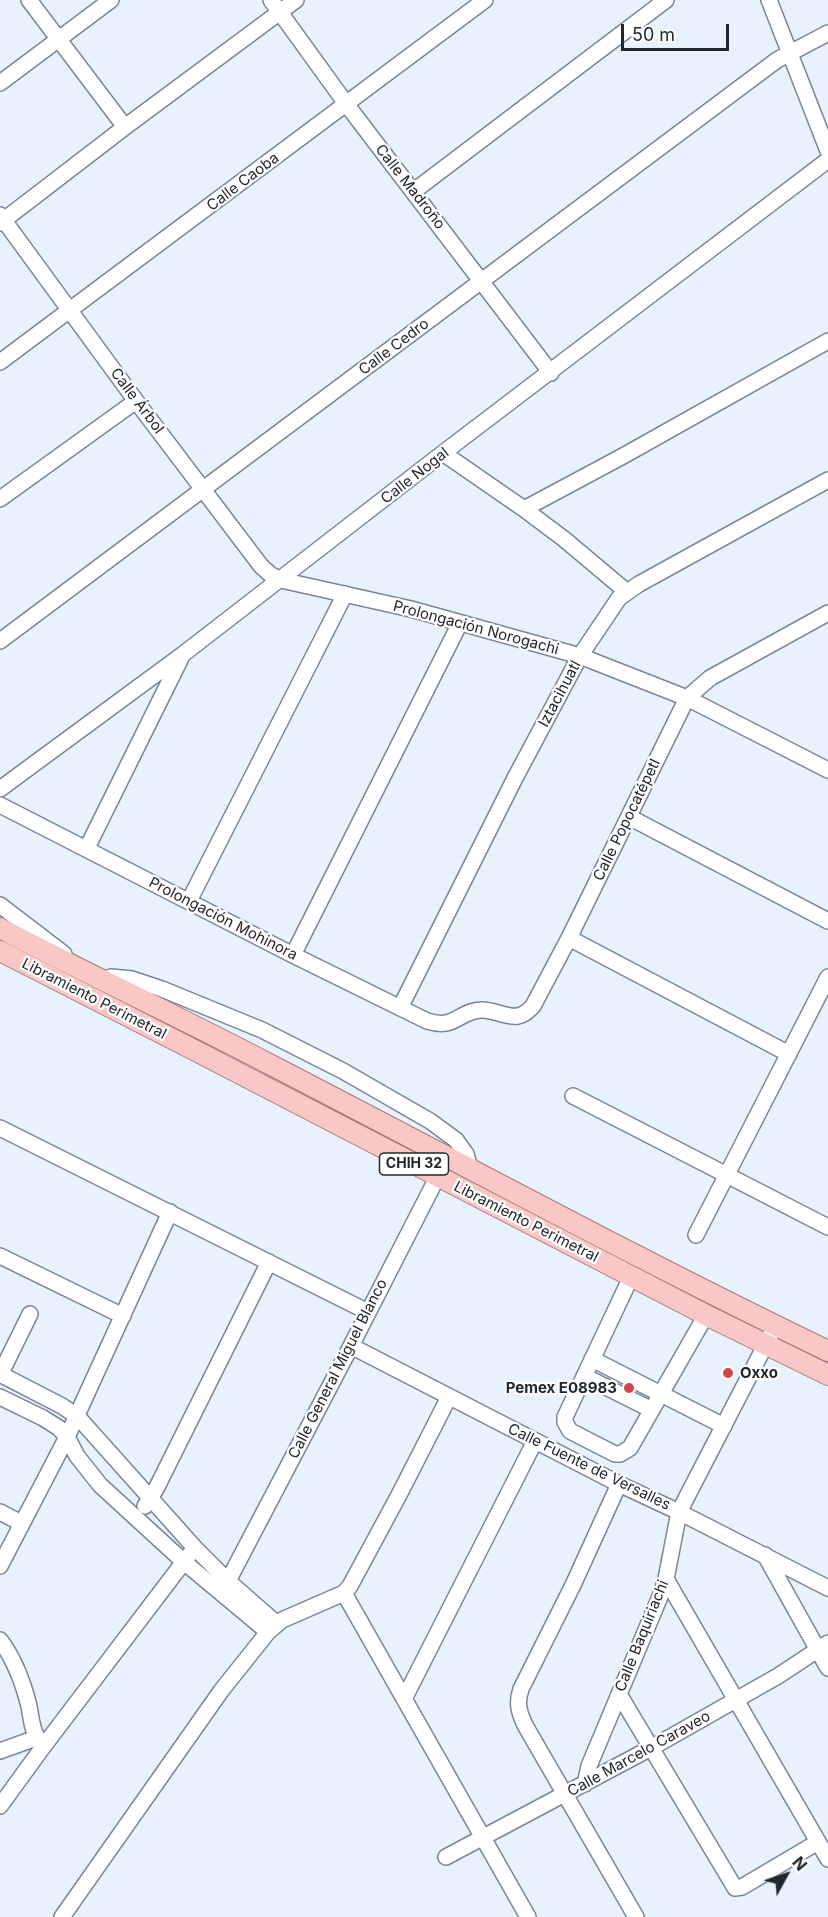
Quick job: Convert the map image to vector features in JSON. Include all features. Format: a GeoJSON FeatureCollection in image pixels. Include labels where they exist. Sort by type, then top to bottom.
{"type":"FeatureCollection","features":[{"type":"Feature","properties":{"kind":"main road","name":"Libramiento Perimetral"},"geometry":{"type":"LineString","coordinates":[[0,928],[828,1351]]}},
{"type":"Feature","properties":{"kind":"main road","name":"Libramiento Perimetral"},"geometry":{"type":"LineString","coordinates":[[0,951],[631,1277],[828,1375]]}},
{"type":"Feature","properties":{"kind":"street"},"geometry":{"type":"LineString","coordinates":[[29,0],[125,127]]}},
{"type":"Feature","properties":{"kind":"street"},"geometry":{"type":"LineString","coordinates":[[0,83],[111,0]]}},
{"type":"Feature","properties":{"kind":"street"},"geometry":{"type":"LineString","coordinates":[[1,220],[125,127],[276,6],[296,0]]}},
{"type":"Feature","properties":{"kind":"street","name":"Calle Caoba"},"geometry":{"type":"LineString","coordinates":[[0,363],[484,0]]}},
{"type":"Feature","properties":{"kind":"street"},"geometry":{"type":"LineString","coordinates":[[414,191],[666,0]]}},
{"type":"Feature","properties":{"kind":"street"},"geometry":{"type":"LineString","coordinates":[[769,0],[828,151]]}},
{"type":"Feature","properties":{"kind":"street","name":"Calle Madroño"},"geometry":{"type":"LineString","coordinates":[[276,6],[346,105],[551,373]]}},
{"type":"Feature","properties":{"kind":"street","name":"Calle Cedro"},"geometry":{"type":"LineString","coordinates":[[0,641],[789,52],[828,33]]}},
{"type":"Feature","properties":{"kind":"street","name":"Calle Nogal"},"geometry":{"type":"LineString","coordinates":[[0,789],[281,580],[443,453],[828,160]]}},
{"type":"Feature","properties":{"kind":"street","name":"Calle Árbol"},"geometry":{"type":"LineString","coordinates":[[1,220],[261,566],[281,580]]}},
{"type":"Feature","properties":{"kind":"street"},"geometry":{"type":"LineString","coordinates":[[524,509],[828,341]]}},
{"type":"Feature","properties":{"kind":"street"},"geometry":{"type":"LineString","coordinates":[[0,499],[136,401]]}},
{"type":"Feature","properties":{"kind":"street"},"geometry":{"type":"LineString","coordinates":[[443,453],[524,509],[627,591]]}},
{"type":"Feature","properties":{"kind":"street","name":"Iztacihuatl"},"geometry":{"type":"LineString","coordinates":[[400,1008],[515,778],[580,656],[619,598],[627,591],[828,480]]}},
{"type":"Feature","properties":{"kind":"street","name":"Prolongación Norogachi"},"geometry":{"type":"LineString","coordinates":[[281,580],[411,609],[580,656],[687,698],[828,770]]}},
{"type":"Feature","properties":{"kind":"street"},"geometry":{"type":"LineString","coordinates":[[189,901],[345,594]]}},
{"type":"Feature","properties":{"kind":"street","name":"Calle Popocatépetl"},"geometry":{"type":"LineString","coordinates":[[448,1024],[481,1010],[518,1016],[533,1006],[687,698],[710,678],[828,614]]}},
{"type":"Feature","properties":{"kind":"street"},"geometry":{"type":"LineString","coordinates":[[293,955],[460,623]]}},
{"type":"Feature","properties":{"kind":"street"},"geometry":{"type":"LineString","coordinates":[[87,848],[182,655]]}},
{"type":"Feature","properties":{"kind":"street","name":"Prolongación Mohinora"},"geometry":{"type":"LineString","coordinates":[[0,805],[400,1008],[436,1024],[448,1024]]}},
{"type":"Feature","properties":{"kind":"street"},"geometry":{"type":"LineString","coordinates":[[629,817],[828,921]]}},
{"type":"Feature","properties":{"kind":"street"},"geometry":{"type":"LineString","coordinates":[[0,905],[63,953],[66,963]]}},
{"type":"Feature","properties":{"kind":"street"},"geometry":{"type":"LineString","coordinates":[[569,938],[789,1054]]}},
{"type":"Feature","properties":{"kind":"street"},"geometry":{"type":"LineString","coordinates":[[101,980],[111,977],[132,979],[162,989],[262,1030],[343,1071],[391,1097],[456,1140],[466,1154],[470,1168]]}},
{"type":"Feature","properties":{"kind":"street"},"geometry":{"type":"LineString","coordinates":[[696,1235],[828,978]]}},
{"type":"Feature","properties":{"kind":"street"},"geometry":{"type":"LineString","coordinates":[[573,1096],[828,1227]]}},
{"type":"Feature","properties":{"kind":"street"},"geometry":{"type":"LineString","coordinates":[[0,1128],[368,1312]]}},
{"type":"Feature","properties":{"kind":"street","name":"Calle General Miguel Blanco"},"geometry":{"type":"LineString","coordinates":[[228,1581],[447,1157]]}},
{"type":"Feature","properties":{"kind":"street"},"geometry":{"type":"LineString","coordinates":[[0,1566],[67,1437],[170,1212]]}},
{"type":"Feature","properties":{"kind":"street"},"geometry":{"type":"LineString","coordinates":[[0,1256],[123,1316]]}},
{"type":"Feature","properties":{"kind":"street"},"geometry":{"type":"LineString","coordinates":[[136,1519],[150,1499],[268,1262]]}},
{"type":"Feature","properties":{"kind":"street"},"geometry":{"type":"LineString","coordinates":[[631,1277],[565,1417],[570,1431],[615,1454],[620,1454],[630,1448],[706,1315]]}},
{"type":"Feature","properties":{"kind":"street"},"geometry":{"type":"LineString","coordinates":[[30,1314],[0,1374],[77,1416],[195,1548],[272,1628]]}},
{"type":"Feature","properties":{"kind":"street","name":"Calle Baquiriachi"},"geometry":{"type":"LineString","coordinates":[[585,1784],[589,1766],[666,1579],[679,1512],[776,1326]]}},
{"type":"Feature","properties":{"kind":"street","name":"Calle Fuente de Versalles"},"geometry":{"type":"LineString","coordinates":[[351,1346],[619,1484],[828,1588]]}},
{"type":"Feature","properties":{"kind":"street"},"geometry":{"type":"LineString","coordinates":[[592,1359],[724,1426]]}},
{"type":"Feature","properties":{"kind":"street"},"geometry":{"type":"LineString","coordinates":[[584,1376],[652,1410]]}},
{"type":"Feature","properties":{"kind":"street"},"geometry":{"type":"LineString","coordinates":[[0,1397],[59,1428],[87,1470],[136,1519],[184,1562],[272,1628]]}},
{"type":"Feature","properties":{"kind":"street"},"geometry":{"type":"LineString","coordinates":[[63,1917],[221,1691],[272,1628],[344,1593],[350,1586],[449,1397]]}},
{"type":"Feature","properties":{"kind":"street"},"geometry":{"type":"LineString","coordinates":[[404,1699],[535,1441]]}},
{"type":"Feature","properties":{"kind":"street"},"geometry":{"type":"LineString","coordinates":[[619,1484],[573,1585],[521,1689],[518,1707],[526,1727],[636,1917]]}},
{"type":"Feature","properties":{"kind":"street"},"geometry":{"type":"LineString","coordinates":[[0,1512],[21,1523]]}},
{"type":"Feature","properties":{"kind":"street"},"geometry":{"type":"LineString","coordinates":[[0,1806],[39,1743],[195,1548]]}},
{"type":"Feature","properties":{"kind":"street"},"geometry":{"type":"LineString","coordinates":[[765,1555],[823,1646],[828,1668]]}},
{"type":"Feature","properties":{"kind":"street"},"geometry":{"type":"LineString","coordinates":[[666,1579],[828,1859]]}},
{"type":"Feature","properties":{"kind":"street"},"geometry":{"type":"LineString","coordinates":[[344,1593],[528,1917]]}},
{"type":"Feature","properties":{"kind":"street"},"geometry":{"type":"LineString","coordinates":[[0,1641],[14,1661],[20,1676],[33,1730],[39,1743]]}},
{"type":"Feature","properties":{"kind":"street","name":"Calle Marcelo Caraveo"},"geometry":{"type":"LineString","coordinates":[[446,1857],[651,1748],[823,1646]]}},
{"type":"Feature","properties":{"kind":"street"},"geometry":{"type":"LineString","coordinates":[[619,1694],[732,1885],[738,1889],[818,1842]]}},
{"type":"Feature","properties":{"kind":"street"},"geometry":{"type":"LineString","coordinates":[[0,1751],[39,1743]]}},
{"type":"Feature","properties":{"kind":"place","name":"Oxxo"},"geometry":{"type":"Point","coordinates":[728,1373]}},
{"type":"Feature","properties":{"kind":"place","name":"Pemex E08983"},"geometry":{"type":"Point","coordinates":[629,1388]}}]}
